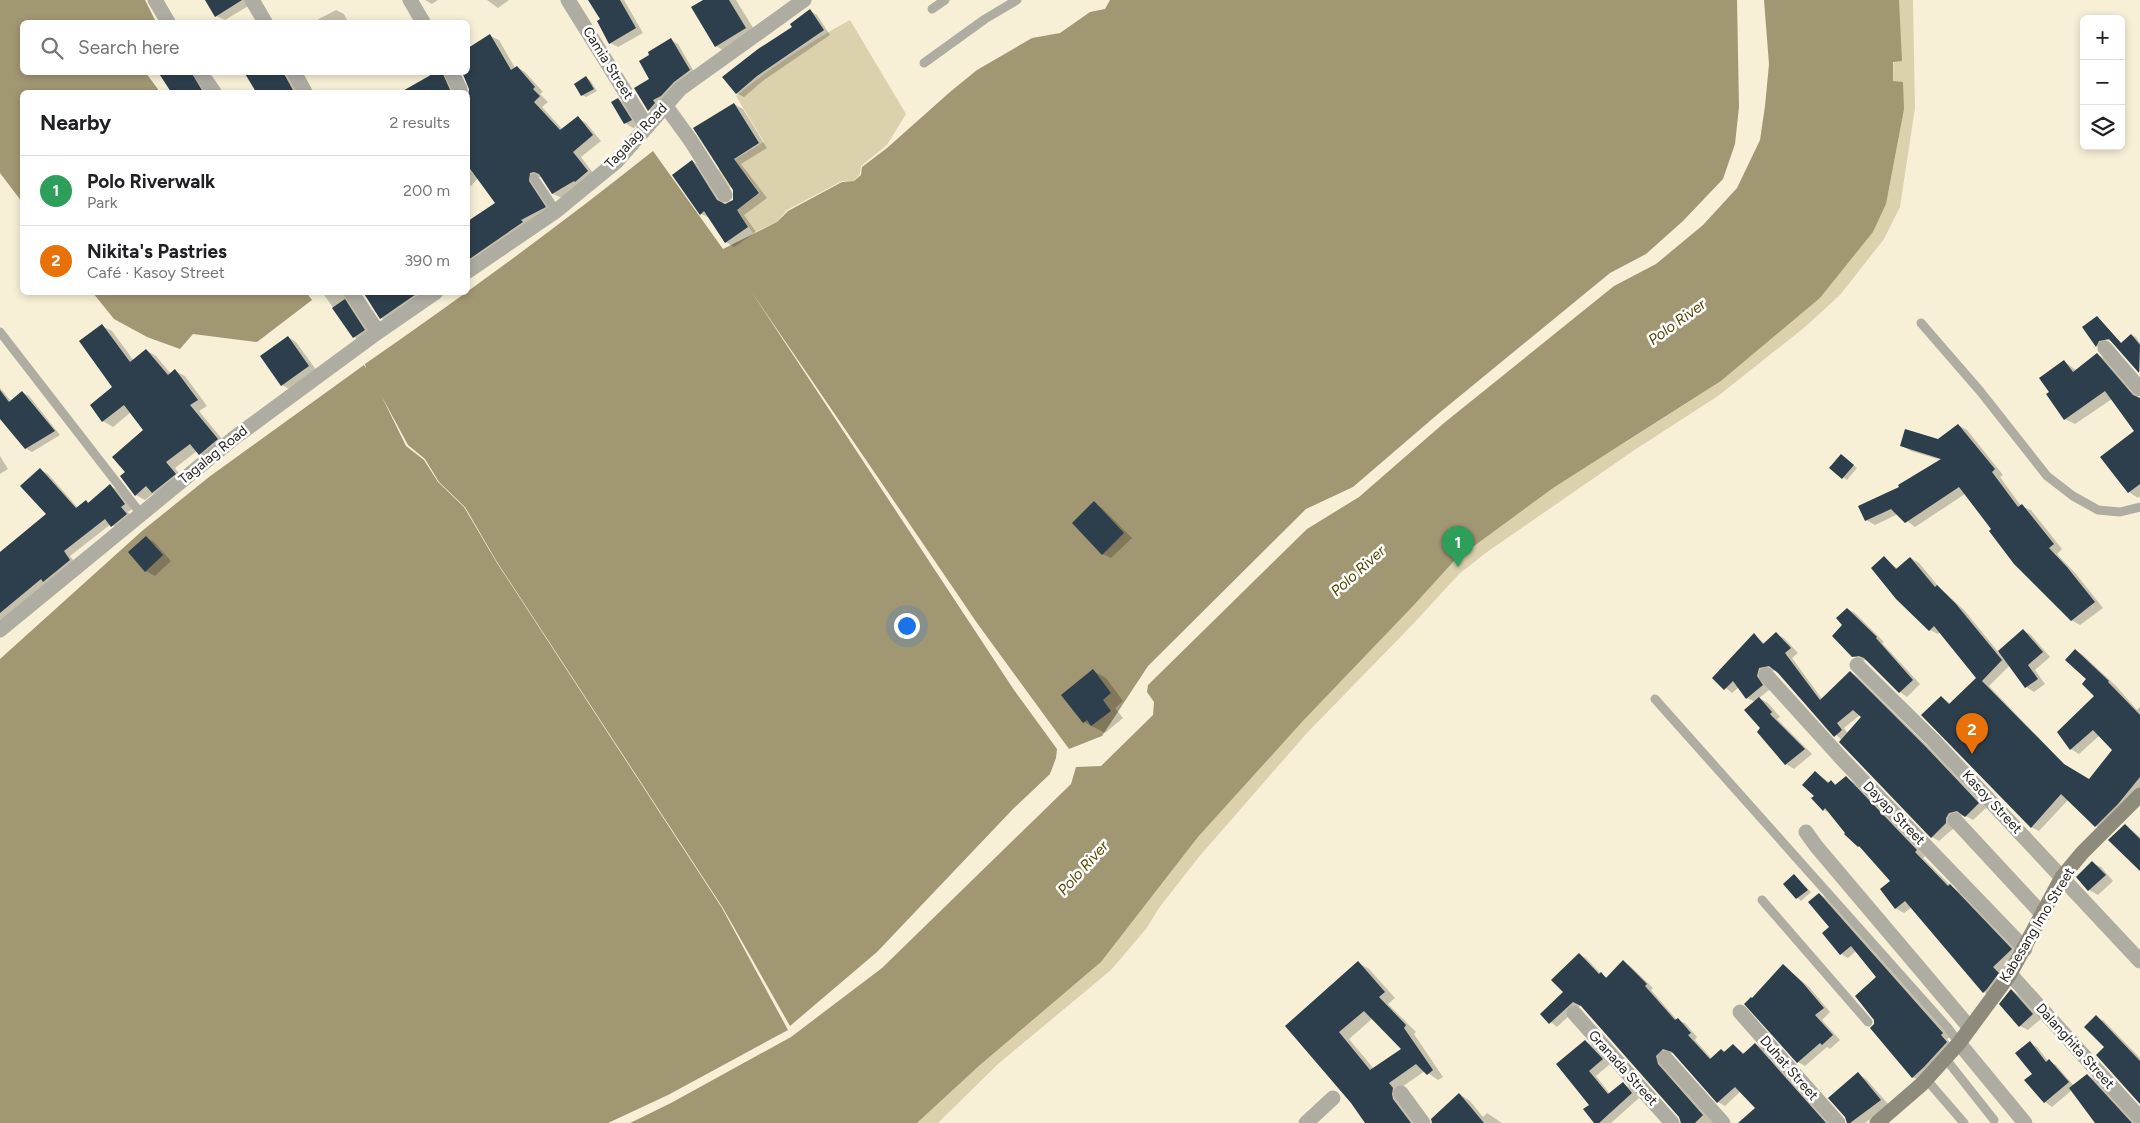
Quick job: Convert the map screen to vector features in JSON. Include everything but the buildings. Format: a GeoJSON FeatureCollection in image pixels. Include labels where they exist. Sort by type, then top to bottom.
{"type":"FeatureCollection","features":[{"type":"Feature","properties":{"kind":"main road","name":"Kabesang Imo Street"},"geometry":{"type":"LineString","coordinates":[[1877,1123],[1945,1058],[1958,1043],[2010,974],[2062,877],[2082,853],[2140,795]]}},
{"type":"Feature","properties":{"kind":"street"},"geometry":{"type":"LineString","coordinates":[[155,0],[167,20]]}},
{"type":"Feature","properties":{"kind":"street"},"geometry":{"type":"LineString","coordinates":[[252,0],[264,20]]}},
{"type":"Feature","properties":{"kind":"street"},"geometry":{"type":"LineString","coordinates":[[410,0],[422,20]]}},
{"type":"Feature","properties":{"kind":"street","name":"Camia Street"},"geometry":{"type":"LineString","coordinates":[[568,0],[647,126]]}},
{"type":"Feature","properties":{"kind":"street","name":"Tagalag Road"},"geometry":{"type":"LineString","coordinates":[[470,270],[556,211],[616,162],[680,89],[800,1]]}},
{"type":"Feature","properties":{"kind":"street"},"geometry":{"type":"LineString","coordinates":[[202,75],[213,90]]}},
{"type":"Feature","properties":{"kind":"street"},"geometry":{"type":"LineString","coordinates":[[296,75],[304,90]]}},
{"type":"Feature","properties":{"kind":"street"},"geometry":{"type":"LineString","coordinates":[[453,75],[460,90]]}},
{"type":"Feature","properties":{"kind":"street"},"geometry":{"type":"LineString","coordinates":[[665,105],[725,194]]}},
{"type":"Feature","properties":{"kind":"street"},"geometry":{"type":"LineString","coordinates":[[353,295],[378,332]]}},
{"type":"Feature","properties":{"kind":"street","name":"Tagalag Road"},"geometry":{"type":"LineString","coordinates":[[0,630],[234,438],[428,295]]}},
{"type":"Feature","properties":{"kind":"street"},"geometry":{"type":"LineString","coordinates":[[2105,348],[2140,389]]}},
{"type":"Feature","properties":{"kind":"street","name":"Kasoy Street"},"geometry":{"type":"LineString","coordinates":[[1857,665],[1933,740],[2140,961]]}},
{"type":"Feature","properties":{"kind":"street","name":"Dayap Street"},"geometry":{"type":"LineString","coordinates":[[1766,675],[1843,760],[2025,949]]}},
{"type":"Feature","properties":{"kind":"street"},"geometry":{"type":"LineString","coordinates":[[1955,820],[2043,915]]}},
{"type":"Feature","properties":{"kind":"street"},"geometry":{"type":"LineString","coordinates":[[1806,832],[1970,1028]]}},
{"type":"Feature","properties":{"kind":"street","name":"Dalanghita Street"},"geometry":{"type":"LineString","coordinates":[[2010,974],[2140,1118]]}},
{"type":"Feature","properties":{"kind":"street","name":"Duhat Street"},"geometry":{"type":"LineString","coordinates":[[1740,1012],[1838,1123]]}},
{"type":"Feature","properties":{"kind":"street","name":"Granada Street"},"geometry":{"type":"LineString","coordinates":[[1574,1013],[1672,1123]]}},
{"type":"Feature","properties":{"kind":"street"},"geometry":{"type":"LineString","coordinates":[[1958,1043],[2025,1123]]}},
{"type":"Feature","properties":{"kind":"street"},"geometry":{"type":"LineString","coordinates":[[1665,1058],[1723,1123]]}},
{"type":"Feature","properties":{"kind":"street"},"geometry":{"type":"LineString","coordinates":[[1401,1093],[1423,1123]]}},
{"type":"Feature","properties":{"kind":"street"},"geometry":{"type":"LineString","coordinates":[[1306,1123],[1333,1098]]}},
{"type":"Feature","properties":{"kind":"lane"},"geometry":{"type":"LineString","coordinates":[[932,9],[945,0]]}},
{"type":"Feature","properties":{"kind":"lane"},"geometry":{"type":"LineString","coordinates":[[924,63],[985,19],[1017,0]]}},
{"type":"Feature","properties":{"kind":"lane"},"geometry":{"type":"LineString","coordinates":[[534,178],[556,211]]}},
{"type":"Feature","properties":{"kind":"lane"},"geometry":{"type":"LineString","coordinates":[[1921,323],[1980,391],[2047,476],[2073,496],[2098,510],[2120,512],[2140,507]]}},
{"type":"Feature","properties":{"kind":"lane"},"geometry":{"type":"LineString","coordinates":[[0,332],[141,514]]}},
{"type":"Feature","properties":{"kind":"lane"},"geometry":{"type":"LineString","coordinates":[[1655,699],[1948,1028],[1958,1043]]}},
{"type":"Feature","properties":{"kind":"lane"},"geometry":{"type":"LineString","coordinates":[[1762,900],[1868,1022]]}},
{"type":"Feature","properties":{"kind":"lane"},"geometry":{"type":"LineString","coordinates":[[1945,1058],[1994,1120]]}},
{"type":"Feature","properties":{"kind":"lane"},"geometry":{"type":"LineString","coordinates":[[1920,1080],[1964,1123]]}},
{"type":"Feature","properties":{"kind":"shaded area"},"geometry":{"type":"Polygon","coordinates":[[[1895,0],[1913,0],[1915,108],[1900,207],[1884,239],[1840,295],[1805,327],[1718,396],[1633,451],[1487,552],[1459,574],[1306,734],[1198,858],[1159,908],[1146,929],[1111,970],[998,1064],[938,1123],[917,1123],[980,1065],[1101,962],[1198,837],[1302,722],[1455,560],[1511,518],[1513,510],[1629,440],[1721,381],[1820,298],[1873,232],[1886,204],[1893,82],[1895,0]]]}},
{"type":"Feature","properties":{"kind":"shaded area"},"geometry":{"type":"Polygon","coordinates":[[[850,20],[906,114],[887,145],[861,166],[860,174],[854,181],[842,181],[787,210],[777,222],[753,233],[737,210],[760,193],[747,176],[727,190],[714,172],[764,142],[736,96],[791,55],[850,20]]]}},
{"type":"Feature","properties":{"kind":"water"},"geometry":{"type":"Polygon","coordinates":[[[0,0],[145,0],[155,20],[20,20],[20,75],[147,75],[159,90],[20,90],[20,199],[0,173],[0,0]]]}},
{"type":"Feature","properties":{"kind":"water"},"geometry":{"type":"Polygon","coordinates":[[[1110,0],[1737,0],[1739,107],[1735,144],[1723,179],[1683,221],[1646,254],[1610,273],[1438,414],[1353,487],[1306,509],[1148,666],[1102,736],[1069,749],[977,623],[751,291],[1014,690],[1057,749],[1050,774],[1013,809],[877,952],[790,1026],[723,908],[497,562],[465,507],[439,482],[425,459],[408,445],[381,395],[406,446],[424,460],[438,482],[464,507],[497,563],[722,908],[788,1030],[668,1095],[608,1123],[0,1123],[0,659],[142,531],[209,477],[364,365],[366,368],[365,364],[462,295],[470,295],[470,289],[653,151],[723,249],[777,222],[788,211],[842,182],[854,181],[861,175],[862,167],[887,148],[977,70],[1032,38],[1060,33],[1090,12],[1105,9],[1110,0]]]}},
{"type":"Feature","properties":{"kind":"water","name":"Polo River"},"geometry":{"type":"Polygon","coordinates":[[[1764,0],[1899,0],[1902,61],[1893,62],[1893,81],[1903,82],[1904,109],[1886,204],[1873,232],[1820,298],[1721,381],[1553,488],[1455,560],[1302,722],[1198,837],[1101,962],[980,1065],[917,1123],[630,1123],[671,1103],[791,1037],[882,968],[1071,784],[1076,767],[1101,766],[1153,715],[1154,702],[1147,692],[1148,685],[1307,529],[1359,497],[1444,423],[1614,286],[1656,264],[1703,225],[1737,188],[1760,140],[1769,64],[1764,0]]]}},
{"type":"Feature","properties":{"kind":"water"},"geometry":{"type":"Polygon","coordinates":[[[95,295],[308,295],[312,300],[257,342],[193,334],[180,349],[147,337],[114,319],[95,295]]]}},
{"type":"Feature","properties":{"kind":"place","name":"Polo Riverwalk"},"geometry":{"type":"Point","coordinates":[1458,567]}},
{"type":"Feature","properties":{"kind":"place","name":"Nikita's Pastries"},"geometry":{"type":"Point","coordinates":[1972,754]}}]}
